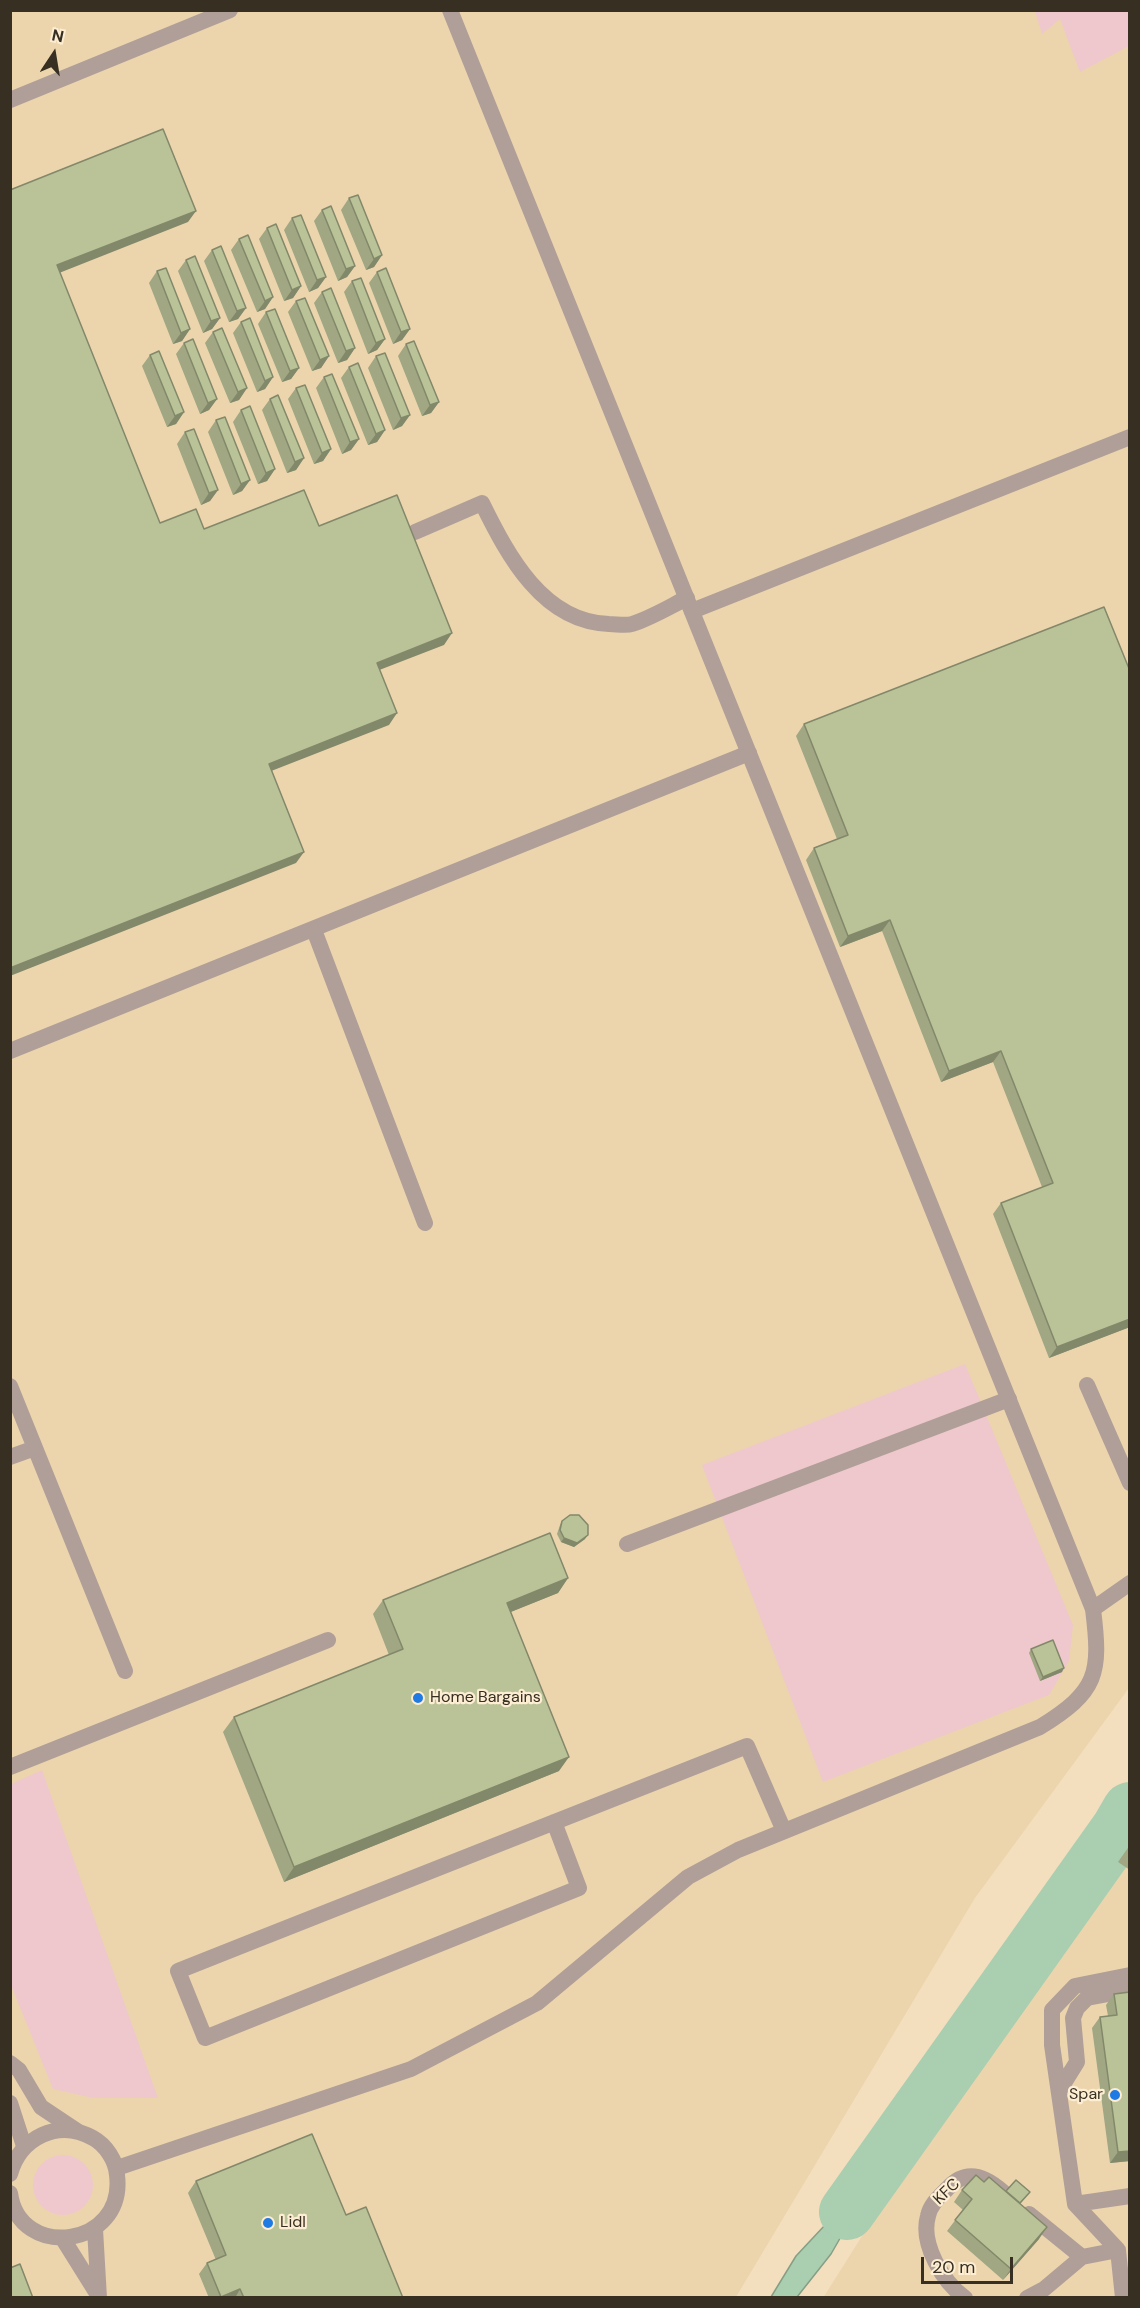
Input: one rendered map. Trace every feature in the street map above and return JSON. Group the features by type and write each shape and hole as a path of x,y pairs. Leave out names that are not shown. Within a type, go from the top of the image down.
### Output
{"street":[{"path":"10,100 230,10"},
{"path":"117,2168 411,2069 537,2003 688,1877 738,1850 1040,1727 1072,1707 1093,1677 1097,1648 1093,1609 450,10"},
{"path":"415,532 482,503 501,543 542,597 560,610 596,624 631,625 1130,437"},
{"path":"10,1051 749,753"},
{"path":"314,930 425,1223"},
{"path":"1087,1385 1130,1483"},
{"path":"10,1386 124,1671"},
{"path":"627,1544 1009,1399"},
{"path":"10,1457 35,1448"},
{"path":"1093,1609 1130,1582"},
{"path":"10,1767 328,1640"},
{"path":"554,1822 579,1888 205,2038 178,1971 554,1822 747,1746 784,1831"},
{"path":"1123,2298 1118,2250 1075,2204 1052,2045 1052,2010 1074,1986 1130,1974"},
{"path":"1059,2091 1077,2062 1072,2018 1077,2008 1087,1998 1130,1990"},
{"path":"10,2063 19,2070 41,2107 76,2131 94,2138 108,2151 117,2168 119,2185 116,2202 108,2217 96,2229 80,2236 63,2238 46,2235 30,2227 18,2214 10,2193"},
{"path":"10,2103 24,2146"},
{"path":"12,2168 24,2146 40,2135 58,2129 76,2131"},
{"name":"KFC","path":"965,2298 950,2285 930,2247 927,2224 930,2209 958,2178 971,2176 992,2182 1082,2257"},
{"path":"1075,2204 1130,2196"},
{"path":"10,2227 30,2227"},
{"path":"96,2229 99,2297"},
{"path":"63,2238 99,2297"},
{"path":"1027,2298 1044,2289 1082,2257 1118,2250"}],"shaded area":[{"path":"11,11 1129,11 1129,1688 975,1898 736,2297 11,2298"},
{"path":"1035,11 1129,11 1129,46 1080,72 1060,19 1042,34"},
{"path":"965,1364 1073,1625 1069,1661 1049,1695 823,1782 702,1465"},
{"path":"42,1770 158,2098 93,2098 53,2089 11,1985 11,1784"},
{"path":"1129,1818 1129,2297 823,2298 969,2066"},
{"path":"63,2155 84,2164 93,2185 84,2206 63,2215 42,2206 33,2185 42,2164"},
{"path":"840,2209 854,2214 831,2254 797,2297 771,2297 796,2256"}],"building":[{"path":"163,129 196,211 57,265 160,523 196,509 204,529 304,490 319,526 397,495 452,633 377,663 397,713 269,764 304,852 10,968 10,190"},
{"path":"358,195 382,255 374,259 349,198"},
{"path":"331,206 355,266 346,269 322,210"},
{"path":"301,215 326,277 317,280 292,218"},
{"path":"276,224 301,286 292,290 267,228"},
{"path":"248,235 273,297 265,301 239,239"},
{"path":"221,246 246,308 237,311 212,250"},
{"path":"195,256 220,318 211,321 186,260"},
{"path":"166,268 190,329 181,333 157,271"},
{"path":"386,268 410,329 401,332 377,272"},
{"path":"361,278 385,339 376,343 352,281"},
{"path":"331,288 355,348 346,351 322,292"},
{"path":"305,298 329,356 320,360 296,301"},
{"path":"275,309 299,368 290,371 266,312"},
{"path":"250,318 273,377 265,381 241,322"},
{"path":"222,328 247,388 238,392 213,332"},
{"path":"193,339 217,399 208,403 184,343"},
{"path":"414,341 439,402 430,405 406,344"},
{"path":"159,351 184,412 175,416 150,355"},
{"path":"385,353 410,415 401,418 376,356"},
{"path":"358,363 385,430 376,434 349,367"},
{"path":"332,374 359,439 350,442 324,377"},
{"path":"305,385 331,449 322,453 296,388"},
{"path":"278,395 304,458 295,462 270,399"},
{"path":"250,406 275,469 266,473 241,410"},
{"path":"225,417 250,480 241,484 216,420"},
{"path":"194,429 218,490 209,493 185,432"},
{"path":"1104,607 1130,671 1130,1319 1057,1347 1001,1203 1053,1183 1001,1051 949,1071 890,920 848,936 814,848 848,835 804,724"},
{"path":"570,1515 579,1515 588,1525 588,1535 577,1543 564,1538 560,1530 562,1521"},
{"name":"Home Bargains","path":"550,1533 568,1578 507,1603 569,1757 294,1867 234,1717 403,1649 383,1600"},
{"path":"1053,1640 1064,1668 1043,1677 1031,1649"},
{"name":"Spar","path":"1130,1992 1130,2151 1118,2152 1100,2017 1117,2015 1114,1994"},
{"name":"Lidl","path":"312,2134 346,2215 366,2207 403,2298 244,2298 240,2289 221,2297 207,2263 226,2255 196,2181"},
{"path":"976,2175 984,2182 989,2177 1047,2227 1011,2269 955,2220 972,2199 962,2190"},
{"path":"1016,2180 1030,2192 1020,2203 1006,2191"},
{"path":"20,2264 33,2298 10,2298 10,2268"}],"waterway":[{"path":"847,2212 1119,1829 1130,1810"}],"place":[{"name":"Home Bargains","path":"418,1698"},
{"name":"Spar","path":"1115,2095"},
{"name":"Lidl","path":"268,2223"}]}
